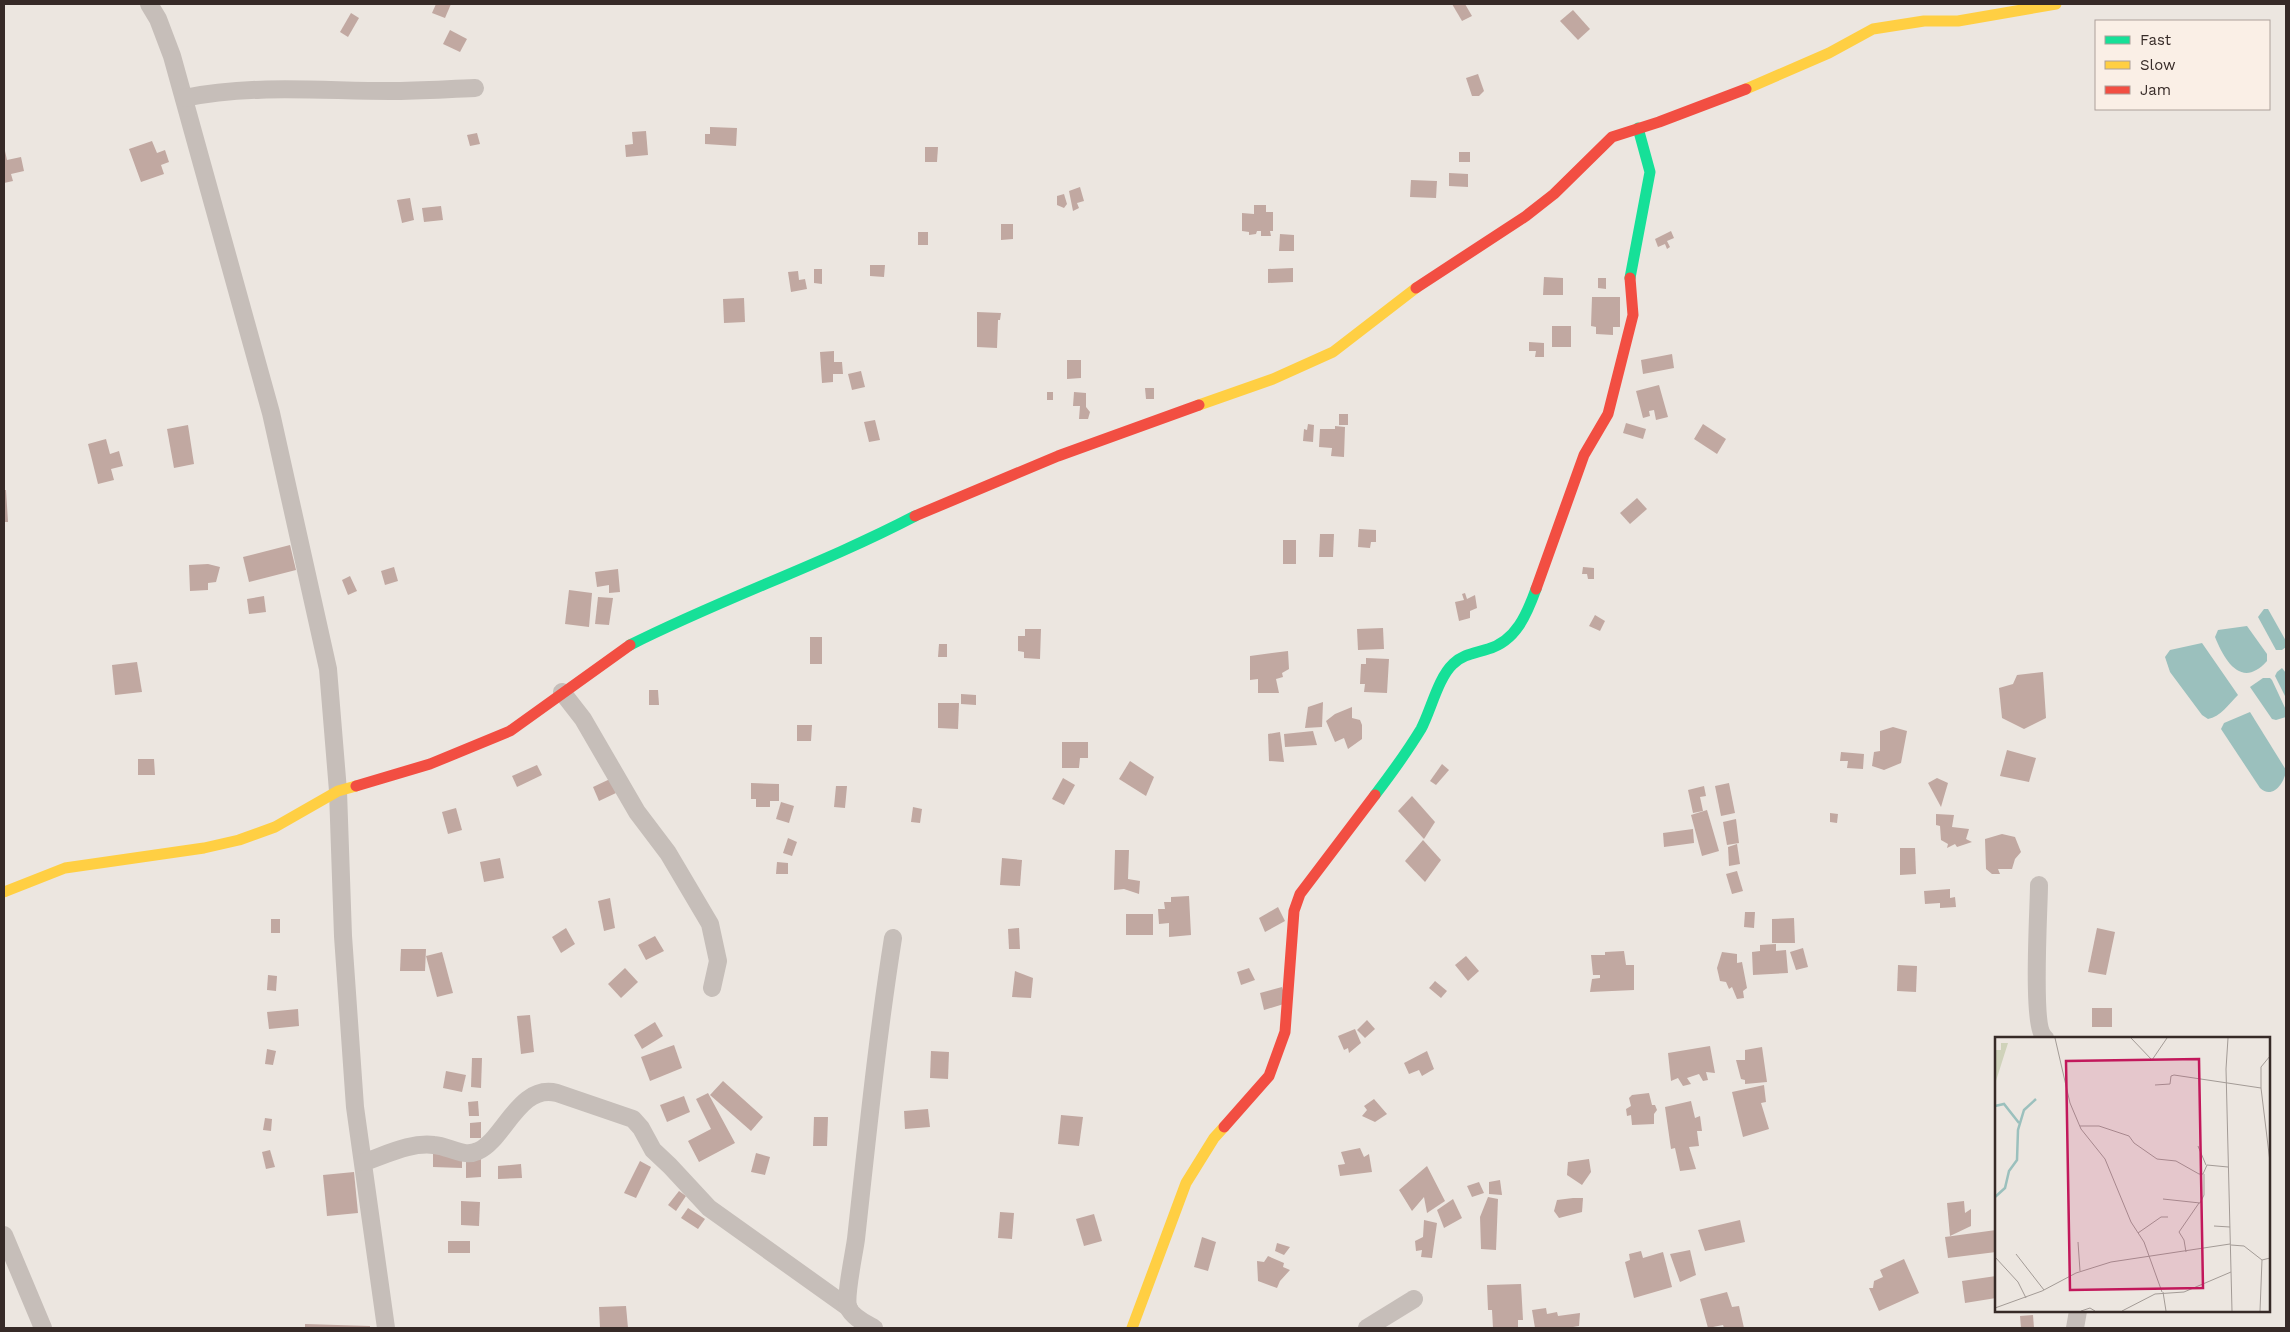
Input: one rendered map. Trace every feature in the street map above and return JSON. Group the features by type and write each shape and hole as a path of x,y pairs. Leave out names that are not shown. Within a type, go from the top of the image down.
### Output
{"street":[{"path":"149,4 158,19 172,56 279,448 328,670 338,791 343,936 355,1107 386,1328"},
{"path":"4,892 29,884 52,871 65,868 204,848 239,840 274,827 338,791 430,764 510,730 624,648 674,622 871,539 918,515 1058,456 1273,379 1333,352 1407,294 1482,246 1554,194 1612,136 1755,86 1829,53 1874,29 1924,21 1958,21 2056,4"},
{"path":"184,98 216,91 265,88 390,91 475,88"},
{"path":"1132,1328 1137,1310 1186,1183 1214,1138 1269,1076 1285,1032 1294,911 1300,894 1398,765 1421,728 1448,669 1454,661 1472,652 1504,643 1516,632 1528,610 1584,455 1608,414 1633,316 1630,272 1650,172 1638,128"},
{"path":"562,692 583,719 637,812 668,853 710,924 718,962 712,988"},
{"path":"2039,885 2037,1008 2039,1030 2044,1037"},
{"path":"848,1308 848,1294 854,1258 877,1042 893,938"},
{"path":"364,1162 418,1145 434,1145 458,1152 479,1151 504,1126 517,1107 544,1092 557,1093 633,1119 641,1128 653,1150 709,1208 848,1308 854,1316 874,1328"},
{"path":"4,1235 43,1328"},
{"path":"1366,1328 1414,1299"},
{"path":"2075,1328 2078,1312"}],"water":[{"path":"2264,609 2268,609 2286,641 2286,647 2282,650 2276,650 2258,617"},
{"path":"2247,626 2267,654 2267,661 2250,673 2235,669 2229,663 2215,637 2218,630"},
{"path":"2202,643 2238,695 2220,713 2208,719 2202,715 2170,672 2165,657 2170,650"},
{"path":"2282,668 2286,673 2286,698 2275,676"},
{"path":"2263,678 2270,678 2272,680 2286,710 2286,717 2276,720 2272,719 2250,687"},
{"path":"2250,712 2286,770 2280,785 2273,791 2269,792 2260,788 2221,729 2224,723"}],"building":[{"path":"436,4 451,4 445,18 432,13"},
{"path":"1452,4 1465,4 1472,16 1462,21"},
{"path":"1573,10 1590,29 1578,40 1560,21"},
{"path":"351,13 359,18 348,37 340,32"},
{"path":"450,30 467,39 460,52 443,44"},
{"path":"1478,74 1484,91 1479,96 1472,96 1466,78"},
{"path":"710,127 737,128 736,146 705,144 705,134 710,134"},
{"path":"646,131 648,155 626,157 625,145 633,144 632,132"},
{"path":"477,133 480,144 470,146 467,135"},
{"path":"152,141 157,153 165,150 169,162 161,165 164,174 141,182 129,149"},
{"path":"925,147 938,147 937,162 925,162"},
{"path":"4,151 7,160 21,157 24,171 11,174 13,181 4,183"},
{"path":"1459,152 1470,152 1470,162 1459,162"},
{"path":"1449,173 1468,174 1468,187 1449,186"},
{"path":"1411,180 1437,181 1436,198 1410,197"},
{"path":"1080,187 1084,201 1077,203 1079,208 1073,211 1069,191"},
{"path":"1064,194 1067,204 1064,208 1057,205 1057,196"},
{"path":"410,198 414,220 402,223 397,200"},
{"path":"1254,205 1266,205 1266,212 1273,212 1273,231 1270,231 1271,236 1261,236 1261,231 1249,235 1249,232 1242,231 1242,213 1254,214"},
{"path":"441,206 443,220 424,222 422,208"},
{"path":"1001,224 1013,224 1013,239 1001,240"},
{"path":"1671,231 1674,238 1667,241 1670,247 1667,249 1665,244 1658,247 1655,239"},
{"path":"918,232 928,232 928,245 918,245"},
{"path":"1280,234 1294,235 1294,251 1279,251"},
{"path":"870,265 885,265 884,277 870,276"},
{"path":"1293,268 1293,282 1268,283 1268,269"},
{"path":"814,269 822,269 822,284 814,283"},
{"path":"798,271 799,280 805,279 807,289 791,292 788,272"},
{"path":"1544,277 1563,278 1563,295 1543,295"},
{"path":"1598,278 1606,278 1606,289 1598,288"},
{"path":"1592,297 1620,297 1620,327 1613,327 1613,335 1596,334 1596,327 1591,326"},
{"path":"744,298 745,322 724,323 723,299"},
{"path":"977,312 1001,313 1000,320 998,320 997,348 977,347"},
{"path":"1552,326 1571,326 1571,347 1552,347"},
{"path":"1529,342 1544,343 1544,357 1535,357 1536,351 1529,351"},
{"path":"834,351 834,362 842,362 843,374 833,374 833,382 822,383 820,352"},
{"path":"1672,354 1674,368 1643,374 1641,360"},
{"path":"1067,360 1081,360 1081,378 1067,379"},
{"path":"861,371 865,387 852,390 848,374"},
{"path":"1659,385 1668,417 1656,420 1654,410 1649,411 1650,416 1643,418 1636,391"},
{"path":"1145,388 1154,388 1154,399 1146,399"},
{"path":"1047,392 1053,392 1053,400 1047,400"},
{"path":"1074,392 1086,393 1086,407 1090,412 1088,419 1079,419 1080,406 1073,406"},
{"path":"1339,414 1348,414 1348,425 1339,425"},
{"path":"875,420 880,440 869,442 864,422"},
{"path":"1626,423 1646,429 1643,439 1623,433"},
{"path":"1308,424 1314,425 1313,442 1303,441 1304,429 1307,430"},
{"path":"1703,424 1726,439 1717,454 1694,439"},
{"path":"188,425 194,464 174,468 167,429"},
{"path":"1335,426 1345,427 1344,457 1331,456 1332,448 1319,447 1320,429 1335,429"},
{"path":"106,439 110,454 119,451 123,466 111,469 114,480 98,484 88,444"},
{"path":"4,490 6,490 8,522 4,522"},
{"path":"1637,498 1647,509 1630,524 1620,513"},
{"path":"1359,529 1376,530 1376,542 1371,542 1370,548 1358,547"},
{"path":"1320,534 1334,534 1333,557 1319,557"},
{"path":"1283,540 1296,540 1296,564 1283,564"},
{"path":"290,545 296,570 249,582 243,557"},
{"path":"208,564 220,567 216,582 208,583 208,590 190,591 189,565"},
{"path":"394,567 398,581 385,585 381,571"},
{"path":"1583,567 1594,568 1594,579 1588,579 1587,574 1582,574"},
{"path":"618,569 620,592 609,593 609,585 597,587 595,572"},
{"path":"350,576 357,591 348,595 342,580"},
{"path":"569,590 592,593 589,627 565,624"},
{"path":"1465,593 1467,599 1475,595 1477,608 1470,611 1470,618 1459,621 1455,602 1464,600 1462,594"},
{"path":"264,596 266,612 249,614 247,599"},
{"path":"598,597 613,598 609,625 595,624"},
{"path":"1595,615 1605,621 1600,631 1589,626"},
{"path":"1383,628 1384,649 1358,650 1357,629"},
{"path":"1025,629 1041,629 1040,659 1024,658 1024,652 1018,651 1018,636 1025,636"},
{"path":"810,637 822,637 822,664 810,664"},
{"path":"939,644 947,644 947,657 938,657"},
{"path":"1288,651 1289,669 1282,673 1283,677 1276,679 1279,693 1258,693 1258,679 1250,680 1250,656"},
{"path":"1366,658 1389,659 1387,693 1364,692 1365,684 1360,684 1361,664 1366,664"},
{"path":"137,662 142,692 115,695 112,665"},
{"path":"2043,672 2046,718 2024,729 2002,718 1999,688 2013,684 2017,675"},
{"path":"649,690 658,690 659,705 649,705"},
{"path":"961,694 976,695 976,705 961,704"},
{"path":"1323,702 1322,727 1305,728 1308,707"},
{"path":"938,703 959,703 958,729 938,728"},
{"path":"1352,707 1352,718 1360,720 1362,725 1362,739 1348,749 1344,738 1335,742 1326,721 1335,714"},
{"path":"797,725 812,725 811,741 797,741"},
{"path":"1893,727 1907,731 1901,763 1884,770 1872,766 1874,752 1880,751 1880,731"},
{"path":"1313,731 1317,745 1285,747 1284,734"},
{"path":"1280,732 1284,762 1269,761 1268,734"},
{"path":"1062,742 1088,742 1088,758 1080,758 1079,768 1062,768"},
{"path":"2007,750 2036,758 2029,782 2000,776"},
{"path":"1841,752 1864,754 1863,769 1847,768 1848,761 1840,761"},
{"path":"138,759 154,759 155,775 138,775"},
{"path":"1130,761 1154,777 1146,796 1119,779"},
{"path":"1442,764 1449,770 1436,785 1430,781"},
{"path":"537,765 542,775 517,787 512,776"},
{"path":"1063,778 1075,785 1064,805 1052,799"},
{"path":"1937,778 1948,783 1941,807 1928,783"},
{"path":"610,779 616,793 599,801 593,787"},
{"path":"751,783 779,784 779,801 770,801 770,807 756,807 756,799 751,799"},
{"path":"1729,783 1735,813 1721,816 1715,786"},
{"path":"836,786 847,786 845,808 834,807"},
{"path":"1704,786 1706,796 1700,797 1703,811 1693,813 1688,790"},
{"path":"1412,796 1435,822 1424,839 1398,811"},
{"path":"781,802 794,806 789,823 776,819"},
{"path":"913,807 922,809 920,823 911,822"},
{"path":"456,808 462,830 448,834 442,812"},
{"path":"1707,810 1719,851 1702,856 1691,815"},
{"path":"1830,813 1838,814 1837,823 1830,822"},
{"path":"1936,814 1954,815 1952,827 1969,829 1966,839 1972,842 1957,847 1955,844 1947,848 1948,844 1941,840 1940,826 1936,825"},
{"path":"1736,819 1739,843 1727,845 1723,822"},
{"path":"1693,829 1694,843 1664,847 1663,833"},
{"path":"2002,834 2015,837 2021,852 2015,859 2012,869 1998,869 2000,874 1992,874 1986,869 1985,839"},
{"path":"788,838 797,842 792,856 783,853"},
{"path":"1423,840 1441,860 1425,882 1405,861"},
{"path":"1737,844 1740,864 1729,866 1728,847"},
{"path":"1900,848 1915,848 1916,874 1900,875"},
{"path":"1115,850 1129,850 1128,879 1140,881 1139,894 1124,889 1114,890"},
{"path":"500,858 504,878 484,882 480,862"},
{"path":"1002,858 1022,860 1020,886 1000,885"},
{"path":"777,862 788,863 788,874 776,874"},
{"path":"1737,871 1743,891 1732,894 1726,874"},
{"path":"1950,889 1950,898 1955,897 1956,907 1940,908 1940,903 1925,904 1924,891"},
{"path":"1189,896 1191,935 1169,937 1169,923 1159,924 1158,909 1165,909 1164,902 1171,902 1171,897"},
{"path":"610,898 615,928 604,931 598,901"},
{"path":"1278,907 1285,921 1265,932 1259,918"},
{"path":"1745,912 1755,912 1754,928 1744,927"},
{"path":"1126,914 1153,914 1153,935 1126,935"},
{"path":"1794,918 1795,943 1772,943 1772,919"},
{"path":"271,919 280,919 280,933 271,933"},
{"path":"566,928 575,944 561,953 552,937"},
{"path":"1019,928 1020,949 1009,949 1008,929"},
{"path":"2097,928 2115,932 2106,975 2088,972"},
{"path":"655,936 664,951 646,960 638,945"},
{"path":"1776,944 1776,951 1786,950 1788,973 1753,975 1752,952 1760,951 1760,945"},
{"path":"1803,948 1808,967 1796,970 1790,952"},
{"path":"401,949 426,949 425,971 400,971"},
{"path":"1624,951 1626,965 1634,965 1634,990 1590,992 1592,979 1600,978 1600,975 1593,975 1591,955 1605,955 1605,952"},
{"path":"442,952 453,993 437,997 426,956"},
{"path":"1722,952 1737,954 1737,963 1742,962 1747,988 1743,991 1744,998 1737,999 1732,987 1729,989 1726,982 1720,981 1717,968"},
{"path":"1466,956 1479,971 1468,981 1455,965"},
{"path":"1898,965 1917,966 1916,992 1897,991"},
{"path":"625,968 638,982 621,998 608,984"},
{"path":"1249,968 1255,980 1241,985 1237,972"},
{"path":"1015,971 1033,978 1031,998 1012,997"},
{"path":"268,975 277,976 276,991 267,990"},
{"path":"1435,981 1447,991 1441,998 1429,988"},
{"path":"1282,987 1287,1003 1264,1010 1260,993"},
{"path":"2092,1008 2112,1008 2112,1027 2092,1027"},
{"path":"298,1009 299,1026 269,1029 267,1012"},
{"path":"530,1015 534,1052 521,1054 517,1016"},
{"path":"1367,1020 1375,1029 1365,1038 1357,1030"},
{"path":"655,1022 663,1036 642,1049 634,1035"},
{"path":"1355,1029 1361,1043 1349,1053 1348,1048 1344,1050 1338,1036"},
{"path":"674,1045 682,1068 650,1081 641,1057"},
{"path":"1710,1046 1715,1073 1706,1072 1708,1080 1703,1081 1699,1074 1687,1078 1691,1084 1683,1086 1678,1078 1671,1081 1668,1053"},
{"path":"1762,1047 1767,1082 1745,1084 1745,1080 1741,1079 1736,1060 1745,1060 1745,1050"},
{"path":"267,1049 276,1051 273,1065 265,1064"},
{"path":"931,1051 949,1052 948,1079 930,1078"},
{"path":"1427,1051 1434,1069 1422,1076 1419,1070 1409,1074 1404,1063"},
{"path":"472,1058 482,1058 481,1088 471,1087"},
{"path":"446,1071 466,1075 462,1092 443,1088"},
{"path":"723,1081 763,1117 751,1131 710,1095"},
{"path":"1764,1085 1766,1102 1761,1103 1769,1129 1743,1137 1732,1092"},
{"path":"708,1093 735,1143 699,1162 688,1141 711,1129 696,1099"},
{"path":"1649,1093 1652,1105 1655,1105 1657,1110 1654,1114 1654,1124 1632,1125 1631,1115 1627,1116 1626,1109 1631,1106 1629,1098 1632,1095"},
{"path":"684,1096 690,1112 667,1122 660,1105"},
{"path":"1374,1099 1387,1114 1375,1122 1362,1116 1367,1110 1364,1106"},
{"path":"478,1101 479,1116 469,1116 468,1102"},
{"path":"1691,1101 1695,1118 1700,1116 1702,1131 1697,1131 1699,1146 1689,1147 1696,1169 1680,1171 1675,1148 1671,1149 1665,1107"},
{"path":"928,1109 930,1127 905,1129 904,1111"},
{"path":"1061,1115 1083,1117 1079,1146 1058,1144"},
{"path":"814,1117 828,1117 827,1146 813,1146"},
{"path":"265,1118 272,1119 271,1131 263,1130"},
{"path":"481,1122 481,1138 470,1138 470,1123"},
{"path":"1360,1148 1364,1157 1369,1154 1372,1172 1340,1176 1338,1165 1345,1164 1341,1152"},
{"path":"270,1150 275,1167 266,1169 262,1152"},
{"path":"756,1153 770,1157 765,1175 751,1172"},
{"path":"433,1154 462,1155 462,1168 433,1167"},
{"path":"481,1159 481,1177 466,1178 466,1160"},
{"path":"1589,1159 1591,1172 1582,1185 1567,1175 1568,1162"},
{"path":"640,1161 651,1167 636,1198 624,1193"},
{"path":"521,1164 522,1178 498,1179 498,1166"},
{"path":"1427,1166 1445,1201 1427,1213 1424,1197 1412,1211 1399,1190"},
{"path":"354,1172 358,1213 327,1216 323,1175"},
{"path":"1500,1180 1502,1195 1489,1194 1489,1182"},
{"path":"1479,1182 1484,1193 1472,1197 1467,1186"},
{"path":"679,1191 686,1196 676,1211 668,1205"},
{"path":"1488,1197 1498,1199 1496,1250 1481,1249 1480,1217"},
{"path":"1583,1198 1582,1212 1559,1218 1554,1211 1557,1200"},
{"path":"1453,1199 1462,1218 1444,1228 1437,1210"},
{"path":"461,1201 480,1202 479,1226 461,1225"},
{"path":"1964,1201 1965,1213 1971,1209 1971,1226 1950,1236 1947,1203"},
{"path":"688,1208 705,1219 698,1229 681,1218"},
{"path":"1000,1212 1014,1213 1012,1239 998,1238"},
{"path":"1094,1214 1102,1241 1084,1246 1076,1219"},
{"path":"1424,1220 1437,1223 1432,1258 1421,1257 1422,1250 1416,1251 1415,1241 1423,1237"},
{"path":"1740,1220 1745,1242 1705,1251 1698,1230"},
{"path":"1995,1230 1995,1252 1948,1258 1945,1237"},
{"path":"1202,1237 1216,1242 1208,1271 1194,1267"},
{"path":"448,1241 470,1241 470,1253 448,1253"},
{"path":"1277,1243 1290,1247 1284,1255 1275,1251"},
{"path":"1690,1250 1696,1275 1680,1282 1670,1254"},
{"path":"1641,1251 1643,1258 1663,1252 1672,1287 1634,1298 1625,1262 1630,1260 1629,1254"},
{"path":"1268,1256 1284,1263 1283,1267 1290,1270 1280,1281 1277,1288 1258,1281 1257,1261 1264,1262"},
{"path":"1904,1259 1919,1293 1879,1311 1869,1288 1873,1288 1874,1281 1883,1277 1880,1270"},
{"path":"1995,1276 1995,1298 1965,1303 1962,1281"},
{"path":"1521,1284 1523,1320 1518,1320 1518,1328 1493,1328 1492,1310 1488,1310 1487,1285"},
{"path":"1727,1292 1732,1307 1739,1306 1744,1328 1724,1328 1723,1325 1708,1328 1700,1299"},
{"path":"626,1306 628,1328 600,1328 599,1307"},
{"path":"1546,1308 1547,1314 1557,1312 1558,1316 1580,1313 1579,1326 1535,1328 1532,1310"},
{"path":"2033,1315 2034,1328 2021,1328 2020,1316"},
{"path":"305,1324 370,1326 370,1328 305,1328"}],"traffic: fast":[{"path":"1630,278 1650,172 1638,128"},
{"path":"630,645 845,550 915,516"},
{"path":"1375,795 1421,729 1443,677 1448,670 1461,658 1488,649 1506,640 1524,617 1536,589"}],"traffic: slow":[{"path":"1746,89 1829,53 1873,29 1924,21 1958,21 2056,4"},
{"path":"1199,405 1273,379 1333,352 1416,288"},
{"path":"4,892 65,868 204,848 239,840 275,827 338,791 356,786"},
{"path":"1132,1328 1186,1183 1214,1138 1224,1127"}],"traffic: jam":[{"path":"1416,288 1526,216 1554,194 1612,137 1659,122 1746,89"},
{"path":"1536,589 1584,455 1608,414 1633,315 1630,278"},
{"path":"915,516 1058,456 1199,405"},
{"path":"356,786 430,764 510,731 630,645"},
{"path":"1224,1127 1269,1076 1285,1032 1294,911 1300,894 1375,795"}]}
